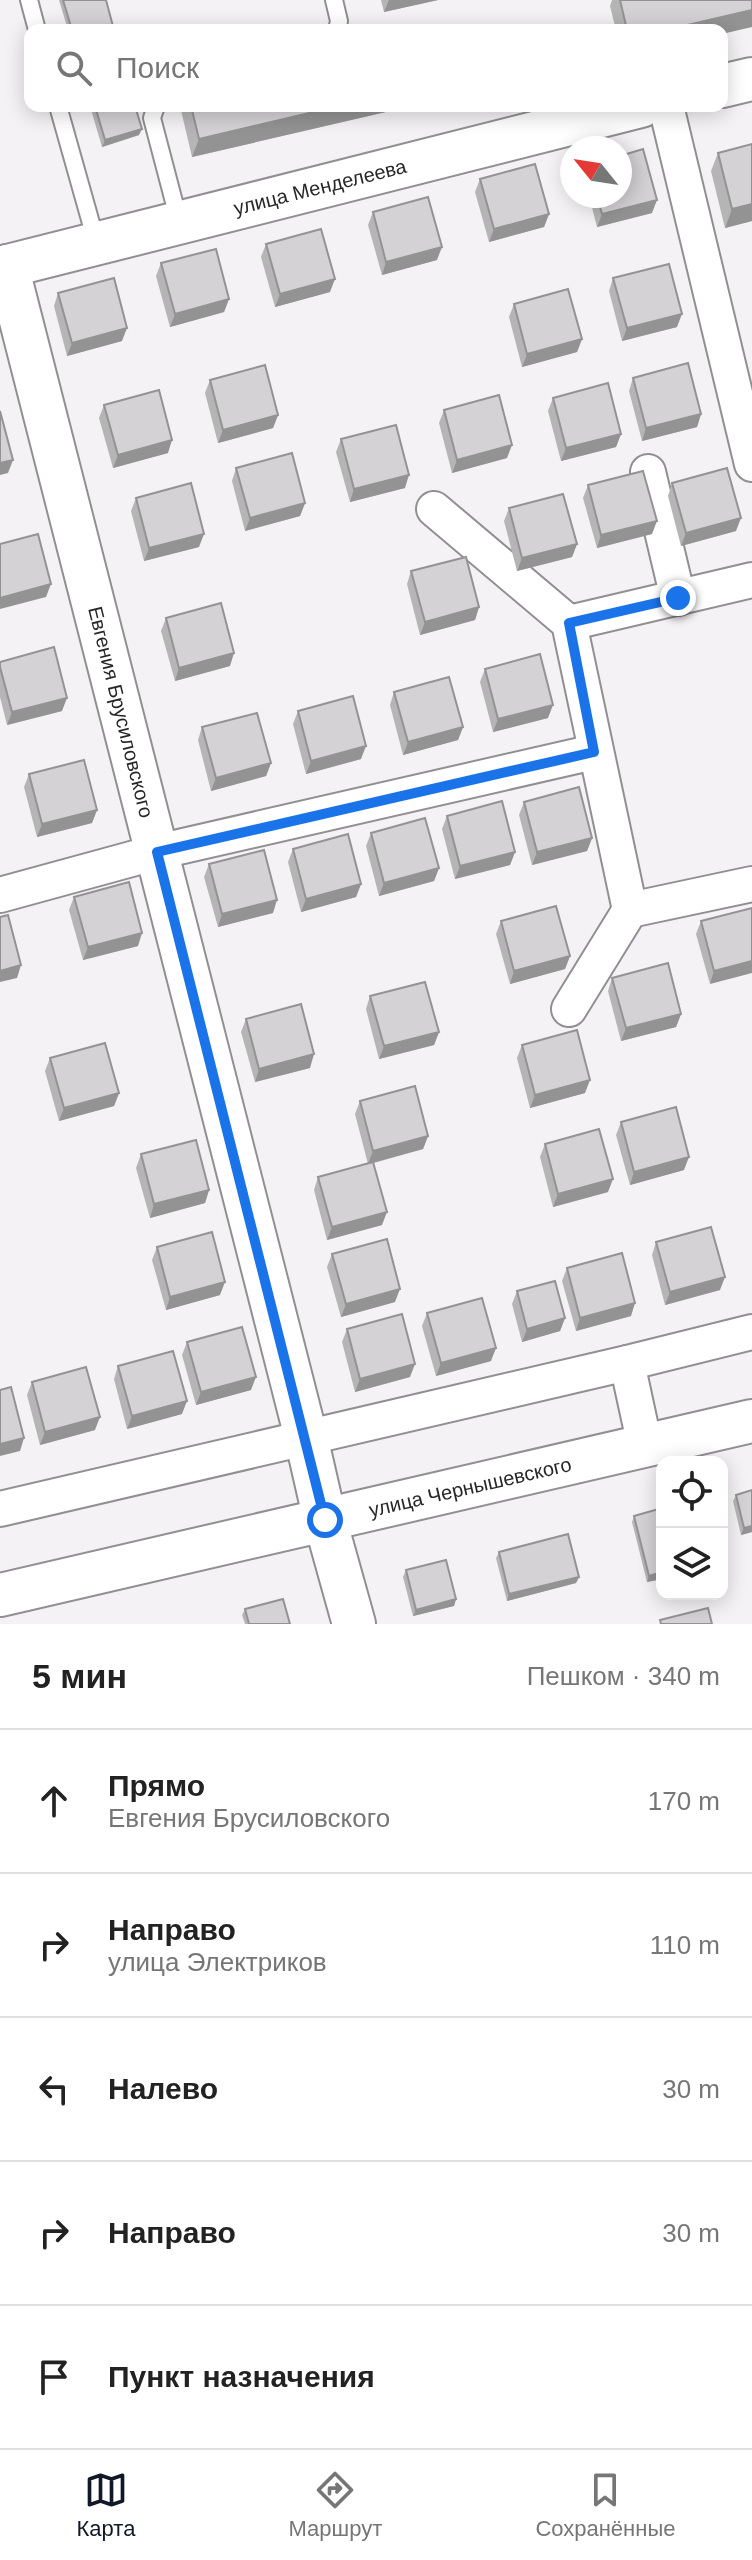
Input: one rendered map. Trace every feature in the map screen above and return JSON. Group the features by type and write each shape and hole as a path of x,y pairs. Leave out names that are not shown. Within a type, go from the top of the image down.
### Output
{"street":[{"path":"728,85 752,79"},
{"name":"улица Менделеева","path":"4,267 617,112"},
{"path":"667,112 752,464"},
{"name":"Евгения Брусиловского","path":"4,267 354,1624"},
{"path":"648,472 678,598"},
{"path":"434,509 569,623 630,910 569,1009"},
{"path":"569,623 752,580"},
{"path":"0,895 157,852 594,752"},
{"path":"630,910 752,884"},
{"path":"0,1509 752,1332"},
{"path":"627,1363 645,1446"},
{"name":"улица Чернышевского","path":"0,1595 752,1421"}],"lane":[{"path":"29,0 35,24"},
{"path":"334,0 338,24"},
{"path":"60,112 96,243"},
{"path":"154,112 152,118 180,222"}],"building":[{"path":"63,0 106,0 112,24 70,24"},
{"path":"620,0 752,0 752,10 692,24 626,24"},
{"path":"97,112 137,112 142,129 105,140"},
{"path":"192,112 314,112 199,139"},
{"path":"752,144 752,204 732,209 718,153"},
{"path":"643,149 657,200 632,206 632,152"},
{"path":"535,164 549,214 494,229 480,179"},
{"path":"428,197 442,247 386,262 373,212"},
{"path":"600,208 626,208 602,214"},
{"path":"321,229 335,279 280,294 266,244"},
{"path":"216,249 229,299 175,314 161,263"},
{"path":"669,264 682,314 627,328 613,278"},
{"path":"114,278 127,328 72,343 58,293"},
{"path":"568,289 582,339 527,354 514,304"},
{"path":"688,363 701,414 646,428 633,378"},
{"path":"265,365 278,415 223,430 210,380"},
{"path":"608,383 621,434 566,448 553,398"},
{"path":"159,390 172,440 118,455 104,405"},
{"path":"499,395 512,445 457,460 444,410"},
{"path":"0,411 13,460 0,463"},
{"path":"396,425 409,475 354,489 341,439"},
{"path":"292,453 305,503 250,518 236,468"},
{"path":"727,468 741,518 686,533 672,483"},
{"path":"643,471 657,521 601,535 588,485"},
{"path":"191,483 204,534 149,548 136,498"},
{"path":"563,494 577,544 522,558 509,508"},
{"path":"38,534 51,584 0,598 0,544"},
{"path":"466,557 479,607 425,622 411,571"},
{"path":"221,603 234,653 179,668 166,618"},
{"path":"54,647 67,698 12,712 0,662"},
{"path":"540,654 553,705 498,719 485,669"},
{"path":"449,677 463,727 408,742 394,692"},
{"path":"353,696 366,746 311,761 298,711"},
{"path":"257,713 271,763 216,778 202,727"},
{"path":"84,760 97,810 42,824 29,774"},
{"path":"579,787 592,838 537,852 524,802"},
{"path":"502,801 515,852 460,866 447,816"},
{"path":"425,818 439,868 384,883 371,833"},
{"path":"348,834 361,884 306,899 293,849"},
{"path":"264,850 277,900 222,914 209,864"},
{"path":"129,882 142,933 88,947 74,897"},
{"path":"556,906 570,956 514,971 501,921"},
{"path":"752,908 752,961 714,971 701,921"},
{"path":"8,915 21,965 0,971 0,917"},
{"path":"668,963 681,1014 626,1028 612,978"},
{"path":"425,982 439,1032 384,1046 370,996"},
{"path":"301,1004 314,1054 259,1069 246,1019"},
{"path":"577,1030 590,1080 535,1095 522,1045"},
{"path":"105,1043 119,1093 64,1108 50,1058"},
{"path":"415,1086 428,1136 373,1151 360,1101"},
{"path":"676,1107 689,1157 634,1172 621,1122"},
{"path":"599,1129 613,1179 558,1194 545,1144"},
{"path":"196,1140 209,1190 154,1204 141,1154"},
{"path":"373,1162 387,1212 332,1227 318,1177"},
{"path":"711,1227 725,1277 670,1292 656,1242"},
{"path":"212,1232 225,1282 170,1297 157,1247"},
{"path":"387,1239 400,1289 346,1304 332,1254"},
{"path":"622,1253 635,1303 580,1318 567,1268"},
{"path":"555,1281 565,1318 527,1329 517,1291"},
{"path":"482,1298 496,1348 441,1363 427,1313"},
{"path":"402,1314 415,1364 360,1379 347,1329"},
{"path":"242,1327 256,1377 201,1392 187,1342"},
{"path":"173,1351 187,1401 132,1416 118,1366"},
{"path":"86,1367 100,1417 45,1432 32,1382"},
{"path":"11,1387 24,1438 0,1444 0,1390"},
{"path":"752,1490 752,1526 744,1528 736,1495"},
{"path":"656,1510 656,1574 649,1576 634,1516"},
{"path":"568,1534 579,1577 509,1594 499,1552"},
{"path":"446,1560 456,1599 416,1610 406,1570"},
{"path":"283,1599 290,1624 249,1624 245,1609"},
{"path":"708,1608 712,1624 661,1624 660,1620"}],"route":[{"path":"325,1520 157,852 594,752 569,623 678,598"}]}
